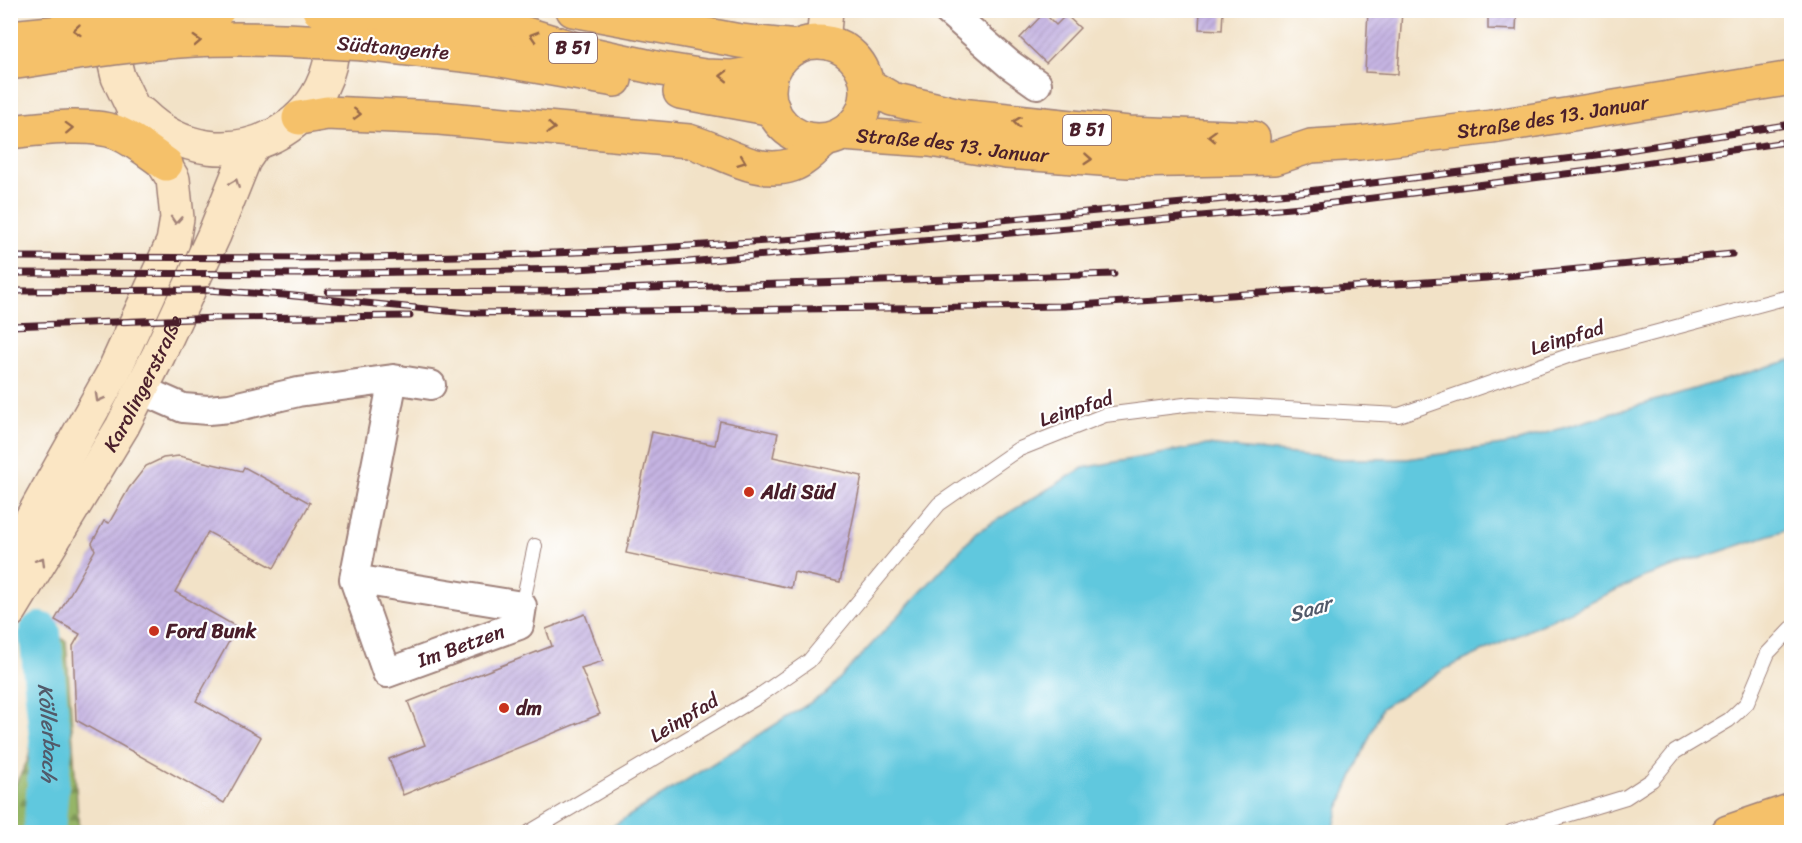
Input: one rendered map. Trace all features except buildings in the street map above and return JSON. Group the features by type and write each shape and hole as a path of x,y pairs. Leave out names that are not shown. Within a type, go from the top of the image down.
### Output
{"main road":[{"path":"10,37 143,24 218,10"},
{"name":"Südtangente","path":"319,10 364,28 490,58 773,109"},
{"name":"Karolingerstraße","path":"125,91 149,121 184,142 222,149 255,144 280,133 299,118 321,89 330,62 333,35 329,10"},
{"path":"299,118 327,113 439,118 689,141 745,163 770,170 794,165 852,127 864,110 868,86 866,77 855,59 837,46 806,40 740,41 573,10"},
{"name":"Karolingerstraße","path":"10,558 113,373 173,242 177,218 173,179 143,129 116,69 112,18"},
{"name":"Südtangente","path":"10,63 139,45 194,40 296,40 364,28 449,21 513,30 592,54 662,69 705,76 732,77 756,73 806,40"},
{"path":"806,40 774,70 769,89 773,109 782,123 795,134 807,139 834,137"},
{"name":"Straße des 13. Januar","path":"868,86 892,99 960,115 1129,133 1274,139 1311,146 1359,143 1492,127 1791,78"},
{"path":"10,132 33,129 98,128 116,132 136,142 166,164"},
{"name":"Straße des 13. Januar","path":"834,137 930,140 1006,152 1128,162 1275,158 1311,146"},
{"name":"Karolingerstraße","path":"10,611 122,427 142,390 214,235 244,160 255,144"},
{"path":"1728,832 1772,821"}],"street":[{"path":"947,10 1009,64 1037,84"},
{"path":"142,390 183,408 208,410 230,408 298,392 393,379 431,385"},
{"path":"354,579 393,379"},
{"name":"Im Betzen","path":"354,579 522,606 519,625 387,674 354,579"}],"lane":[{"name":"Leinpfad","path":"530,832 756,698 809,661 939,504 1017,450 1105,415 1192,404 1399,415 1568,356 1791,296"},
{"path":"522,606 535,546"},
{"path":"1511,832 1626,797 1652,780 1675,752 1729,720 1747,703 1768,653 1791,628"}],"green space":[{"path":"43,628 66,641 79,832 11,832 11,799 14,787 28,760 34,731 27,654"}],"water":[{"name":"Saar","path":"1791,360 1791,528 1644,577 1445,669 1382,708 1338,810 1333,832 603,832 826,693 977,532 1083,468 1207,445 1342,459 1407,459 1509,444"}],"waterway":[{"name":"Köllerbach","path":"40,633 51,747 44,832"}],"railway":[{"path":"10,257 365,258 506,255 798,239 1300,192 1597,155 1792,124"},
{"path":"10,273 300,274 577,269 688,262 1301,207 1597,170 1792,141"},
{"path":"206,290 284,295 467,313 1064,306 1487,278 1732,254"},
{"path":"328,292 551,291 1114,274"},
{"path":"10,291 214,290"},
{"path":"10,326 218,318 410,316"}],"place":[{"name":"Aldi Süd","path":"749,492"},
{"name":"Ford Bunk","path":"154,631"},
{"name":"dm","path":"504,708"}]}
